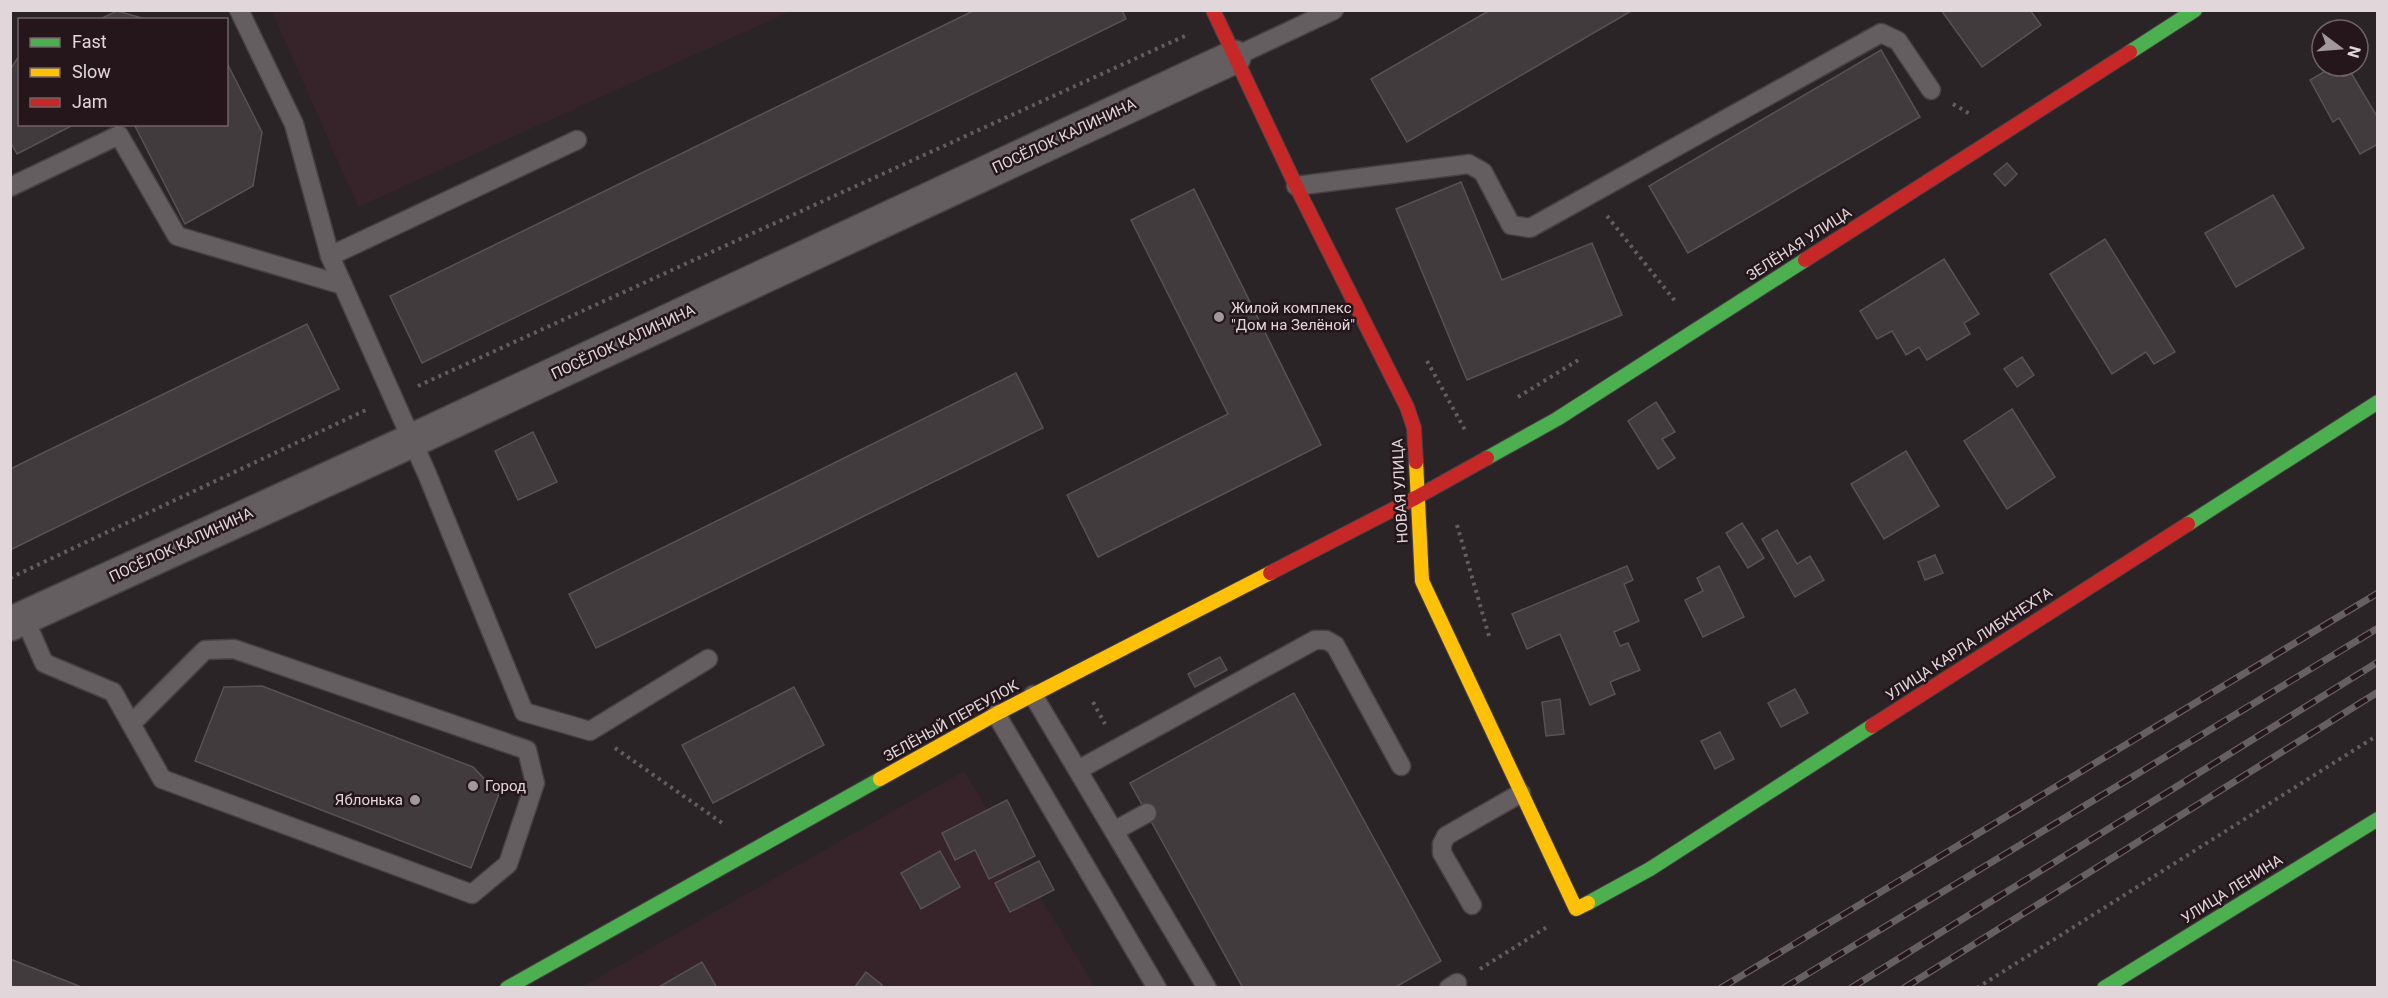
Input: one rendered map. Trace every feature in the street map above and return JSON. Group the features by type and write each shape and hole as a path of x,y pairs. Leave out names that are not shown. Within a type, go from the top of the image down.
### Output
{"street":[{"name":"ЗЕЛЁНАЯ УЛИЦА","path":"1417,497 1557,419 2195,10"},
{"name":"НОВАЯ УЛИЦА","path":"1215,16 1296,186 1407,407 1414,428 1422,581 1576,909"},
{"name":"ПОСЁЛОК КАЛИНИНА","path":"17,620 411,441 1234,57"},
{"name":"УЛИЦА КАРЛА ЛИБКНЕХТА","path":"1576,909 1650,868 2378,402"},
{"name":"ЗЕЛЁНЫЙ ПЕРЕУЛОК","path":"507,987 996,714 1417,497"},
{"name":"УЛИЦА ЛЕНИНА","path":"2104,987 2378,819"}],"lane":[{"path":"239,10 294,123 330,256 427,474 524,712 590,731 708,659"},
{"path":"1234,57 1334,10"},
{"path":"1296,186 1469,164 1483,172 1511,225 1530,228 1881,33 1899,40 1931,90"},
{"path":"10,187 119,135 177,236 343,285"},
{"path":"330,256 577,140"},
{"path":"17,620 44,663 113,692 131,724 162,779 472,894 508,864 535,783 527,750 234,649 205,650 131,724"},
{"path":"1078,770 1315,640 1326,640 1335,645 1401,766"},
{"path":"1033,695 1207,987"},
{"path":"996,714 1156,987"},
{"path":"1472,905 1442,853 1442,844 1446,836 1521,794"},
{"path":"1114,831 1147,813"}],"path":[{"path":"10,578 392,397 1215,16"},
{"path":"1590,194 1697,329"},
{"path":"1665,307 1685,295"},
{"path":"1515,399 1585,356"},
{"path":"1425,358 1465,430 1474,424"},
{"path":"1455,518 1490,640"},
{"path":"1077,672 1119,748"},
{"path":"590,731 757,848"},
{"path":"1977,987 2378,735"},
{"path":"1453,985 1576,909"}],"shaded area":[{"path":"272,11 791,11 358,207"},
{"path":"964,771 1095,987 580,988"}],"building":[{"path":"975,10 1122,10 1126,19 422,363 390,296"},
{"path":"1490,10 1633,10 1407,142 1371,79"},
{"path":"1941,10 2030,10 2041,25 1982,67"},
{"path":"117,11 142,18 102,18"},
{"path":"1881,50 1920,117 1688,253 1649,186"},
{"path":"18,57 18,126 71,126 17,154 10,141 10,70"},
{"path":"228,65 262,132 253,186 185,224 135,126 228,126"},
{"path":"2313,78 2354,78 2378,118 2378,144 2360,154 2339,118 2333,122 2310,80"},
{"path":"2007,163 2017,174 2005,186 1994,174"},
{"path":"1461,182 1502,280 1592,243 1622,315 1467,380 1396,209"},
{"name":"Жилой комплекс \"Дом на Зелёной\"","path":"1194,189 1321,445 1098,557 1067,495 1228,414 1131,220"},
{"path":"2273,195 2304,248 2236,287 2205,233"},
{"path":"2105,239 2175,352 2154,364 2146,352 2112,374 2050,274"},
{"path":"1944,259 1979,314 1964,323 1970,334 1927,360 1919,347 1906,355 1892,331 1877,339 1860,311"},
{"path":"307,324 339,389 10,550 10,469"},
{"path":"2022,357 2034,375 2017,387 2004,369"},
{"path":"1016,373 1043,428 596,648 569,594"},
{"path":"1656,402 1675,432 1662,439 1675,458 1658,469 1628,421"},
{"path":"2012,409 2055,477 2007,509 1964,441"},
{"path":"533,432 557,482 518,500 495,451"},
{"path":"1906,451 1939,506 1884,539 1851,484"},
{"path":"1742,523 1764,558 1748,568 1726,533"},
{"path":"1777,530 1797,564 1810,556 1824,580 1795,597 1762,539"},
{"path":"1935,555 1943,573 1925,580 1918,562"},
{"path":"1627,566 1633,580 1624,584 1639,621 1614,632 1620,646 1628,643 1640,670 1610,682 1615,694 1590,705 1560,634 1527,649 1512,614"},
{"path":"1719,566 1744,617 1703,637 1685,600 1703,591 1697,578"},
{"path":"1220,657 1227,670 1195,687 1188,674"},
{"path":"262,686 473,767 499,794 471,868 195,761 224,687"},
{"path":"794,687 824,745 713,803 682,745"},
{"path":"1795,689 1808,713 1781,727 1768,703"},
{"path":"1294,693 1441,961 1394,988 1243,988 1130,783"},
{"path":"1560,699 1564,734 1546,736 1542,702"},
{"path":"1720,732 1734,759 1715,769 1701,741"},
{"path":"1007,800 1035,856 989,879 975,850 955,860 942,833"},
{"path":"940,851 960,887 921,909 901,873"},
{"path":"1039,861 1054,890 1010,912 995,883"},
{"path":"10,959 84,988 10,988"},
{"path":"702,962 717,988 657,988"},
{"path":"866,972 882,985 880,988 854,988"}],"railway":[{"path":"1721,988 2378,593"},
{"path":"1784,988 2378,628"},
{"path":"1851,988 2378,662"},
{"path":"1904,988 2378,692"}],"traffic: fast":[{"path":"2130,52 2195,10"},
{"path":"1487,458 1557,419 1805,260"},
{"path":"2188,524 2378,402"},
{"path":"1588,903 1650,869 1872,726"},
{"path":"507,988 880,779"},
{"path":"2104,988 2378,819"}],"traffic: slow":[{"path":"1416,462 1422,581 1576,909 1588,903"},
{"path":"880,779 996,714 1270,573"}],"traffic: jam":[{"path":"1213,10 1296,186 1407,407 1414,428 1416,462"},
{"path":"1805,260 2130,52"},
{"path":"1270,573 1487,458"},
{"path":"1872,726 2188,524"}],"place":[{"name":"Жилой комплекс \"Дом на Зелёной\"","path":"1219,317"},
{"name":"Город","path":"473,786"},
{"name":"Яблонька","path":"415,800"}]}
